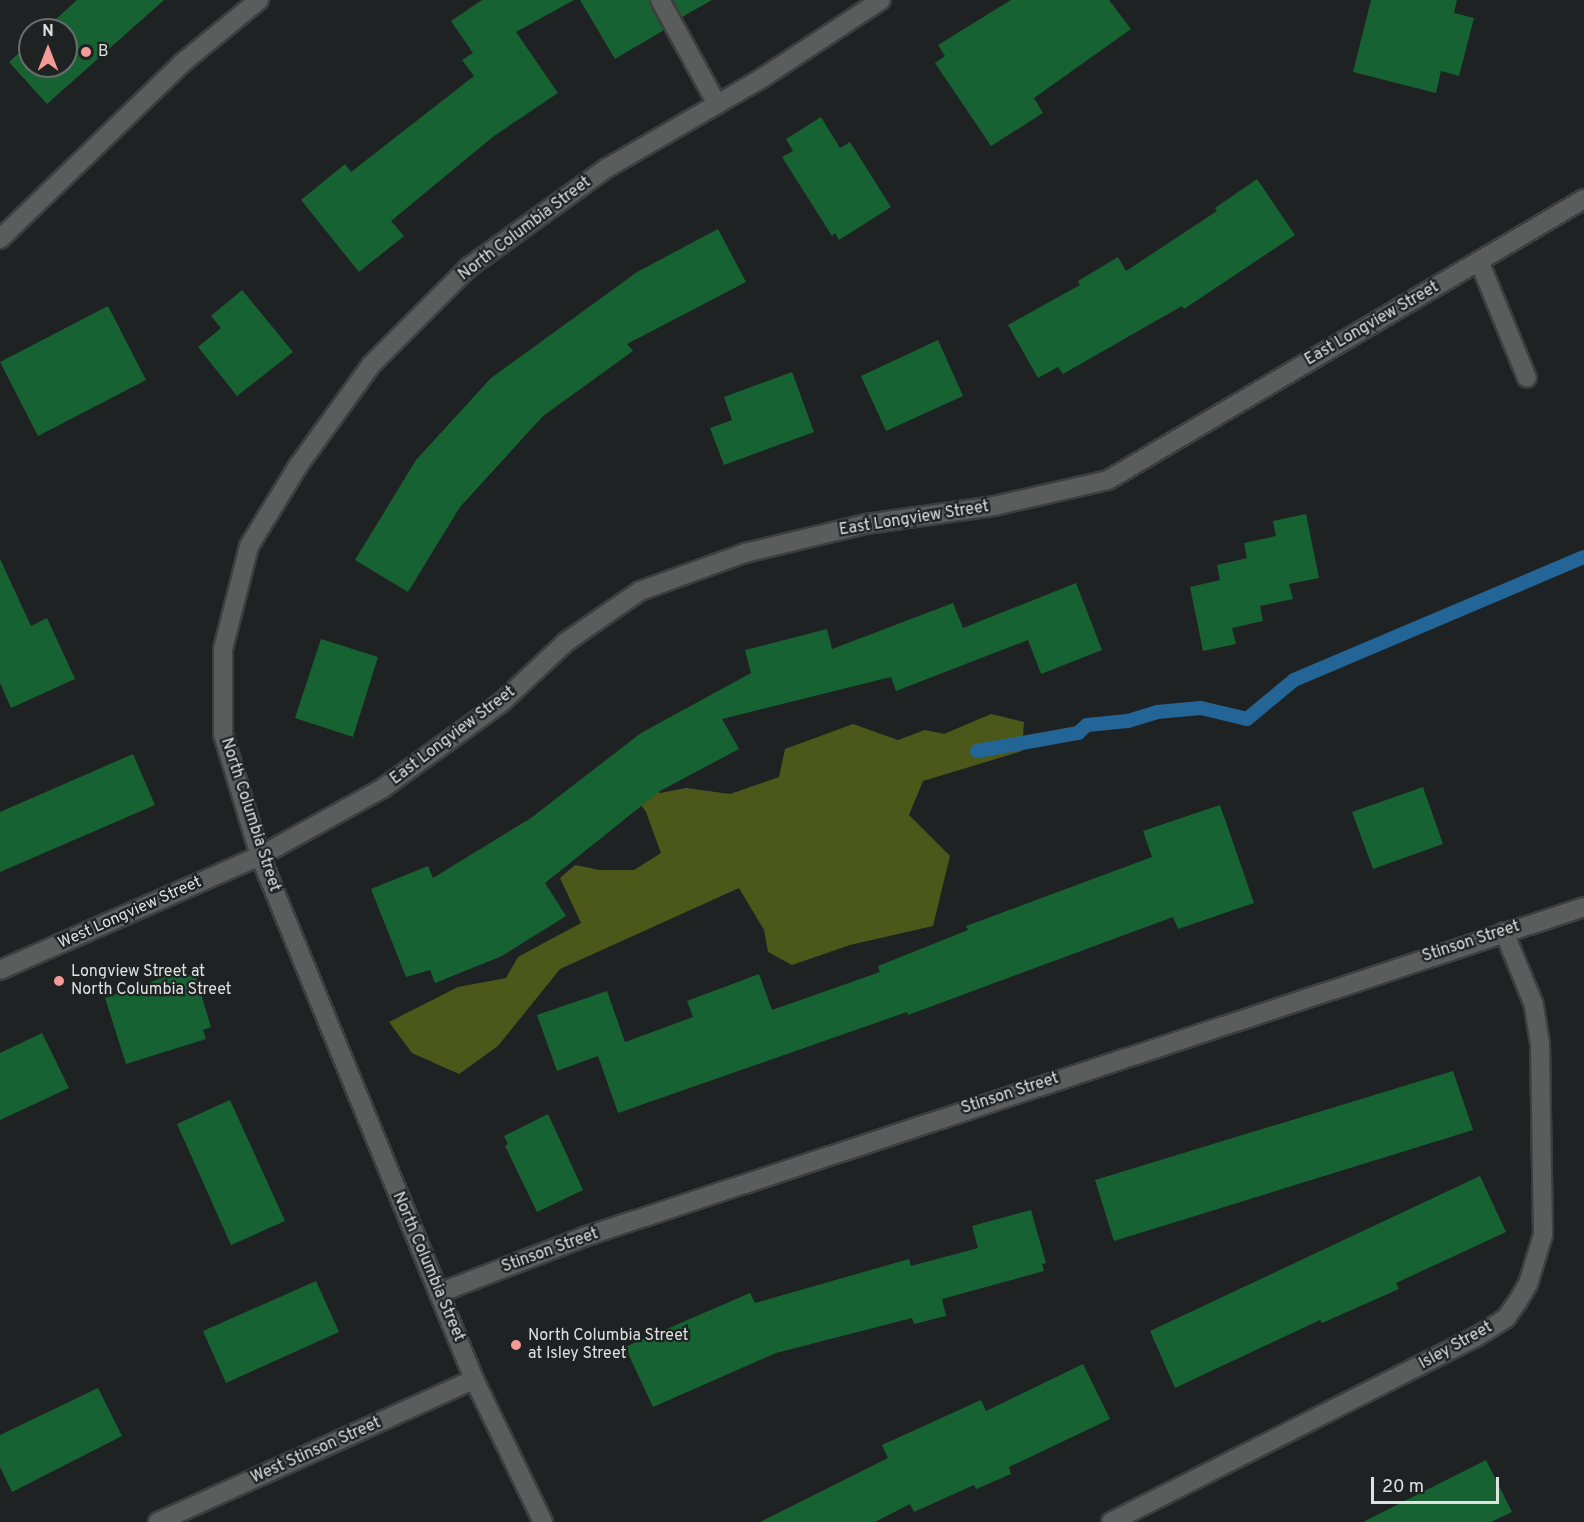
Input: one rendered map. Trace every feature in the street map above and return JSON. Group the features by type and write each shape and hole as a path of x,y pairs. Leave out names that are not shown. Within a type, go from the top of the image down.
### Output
{"street":[{"path":"0,239 181,64 259,0"},
{"path":"660,0 717,104"},
{"name":"North Columbia Street","path":"543,1522 474,1379 260,856 223,734 223,649 249,546 273,506 371,365 469,267 607,168 717,104 881,0"},
{"name":"East Longview Street","path":"260,856 383,788 501,703 567,642 640,591 746,553 866,524 994,506 1107,480 1584,199"},
{"path":"1479,261 1527,378"},
{"name":"West Longview Street","path":"0,970 260,856"},
{"name":"Stinson Street","path":"439,1293 587,1236 1584,906"},
{"name":"Isley Street","path":"1111,1522 1476,1337 1506,1317 1518,1301 1528,1284 1543,1235 1541,1056 1534,1005 1504,932"},
{"name":"West Stinson Street","path":"158,1522 474,1379"}],"green space":[{"path":"991,714 1024,722 1022,751 923,781 909,815 950,856 933,926 850,945 792,965 768,952 764,930 739,888 560,969 498,1046 459,1074 412,1053 389,1022 458,987 506,978 518,957 581,923 560,878 575,865 600,870 634,870 661,853 646,812 629,788 647,778 660,793 686,788 730,794 779,777 785,749 853,724 898,740 925,730 944,734"}],"building":[{"name":"B","path":"77,0 164,0 78,76 78,18 57,18"},
{"path":"482,0 574,0 516,32 558,93 494,136 391,221 404,236 359,272 301,200 345,164 351,172 474,76 462,60 473,53 451,21"},
{"path":"580,0 649,0 664,30 615,59"},
{"path":"673,0 712,0 682,17"},
{"path":"1011,0 1109,0 1131,29 1034,98 1043,113 991,146 935,63 945,56 938,45"},
{"path":"1371,0 1457,0 1454,13 1474,18 1459,76 1441,71 1436,93 1353,72"},
{"name":"B","path":"18,54 18,72 9,62"},
{"name":"B","path":"23,78 76,78 47,104"},
{"path":"821,117 840,148 850,142 891,207 839,240 835,233 832,236 782,157 793,151 786,139"},
{"path":"1257,179 1295,235 1184,309 1182,306 1063,374 1058,367 1038,378 1008,325 1080,285 1078,281 1118,257 1126,271 1217,211 1215,208"},
{"path":"718,229 746,282 627,344 633,351 543,416 460,507 408,592 355,560 416,460 491,378 637,272"},
{"path":"242,290 293,352 237,396 198,347 221,328 211,316"},
{"path":"108,306 146,380 38,436 0,362"},
{"path":"938,340 963,396 886,431 861,376"},
{"path":"792,372 814,432 724,465 710,428 732,420 724,397"},
{"path":"1306,514 1319,578 1289,584 1293,599 1260,606 1263,621 1232,628 1236,644 1203,651 1190,587 1220,580 1217,565 1247,558 1244,543 1276,536 1273,521"},
{"path":"0,559 31,626 47,618 75,679 11,708 0,683"},
{"path":"1076,583 1102,650 1041,674 1028,640 896,691 891,677 722,719 739,749 660,791 545,883 566,916 502,956 435,983 430,970 406,977 371,889 428,866 433,878 531,818 641,733 751,673 745,650 827,629 832,649 953,603 963,628"},
{"path":"321,639 378,657 353,737 295,718"},
{"path":"133,754 155,805 0,872 0,812"},
{"path":"1423,787 1443,844 1373,869 1352,812"},
{"path":"1220,805 1254,903 1178,929 1173,917 908,1015 907,1012 618,1113 598,1056 557,1071 537,1015 607,991 625,1042 693,1017 687,1001 759,974 772,1010 880,972 878,966 968,930 966,926 1152,857 1143,831"},
{"path":"182,971 184,977 195,974 211,1027 203,1030 206,1039 126,1064 105,998"},
{"path":"42,1033 69,1088 0,1120 0,1053"},
{"path":"1453,1071 1473,1130 1114,1241 1095,1180"},
{"path":"230,1100 285,1221 231,1245 177,1124"},
{"path":"548,1114 583,1190 537,1212 505,1146 508,1144 504,1136"},
{"path":"1480,1176 1506,1232 1396,1283 1399,1289 1322,1323 1320,1320 1175,1388 1150,1331"},
{"path":"1031,1210 1046,1263 1042,1264 1044,1271 942,1299 946,1316 914,1324 912,1318 776,1353 653,1407 625,1347 750,1293 755,1303 909,1259 911,1266 978,1248 972,1226"},
{"path":"316,1281 339,1332 226,1383 203,1331"},
{"path":"1083,1364 1110,1419 1009,1467 1011,1474 976,1489 974,1485 914,1512 910,1504 875,1522 760,1522 888,1458 882,1445 981,1400 986,1411"},
{"path":"98,1388 122,1436 12,1492 0,1467 0,1435"},
{"path":"1486,1460 1512,1512 1491,1522 1363,1522"}],"waterway":[{"path":"977,751 1078,733 1087,725 1128,721 1157,712 1201,708 1247,719 1294,680 1584,557"}],"place":[{"name":"B","path":"86,52"},
{"name":"Longview Street at North Columbia Street","path":"59,981"},
{"name":"North Columbia Street at Isley Street","path":"516,1345"}]}
